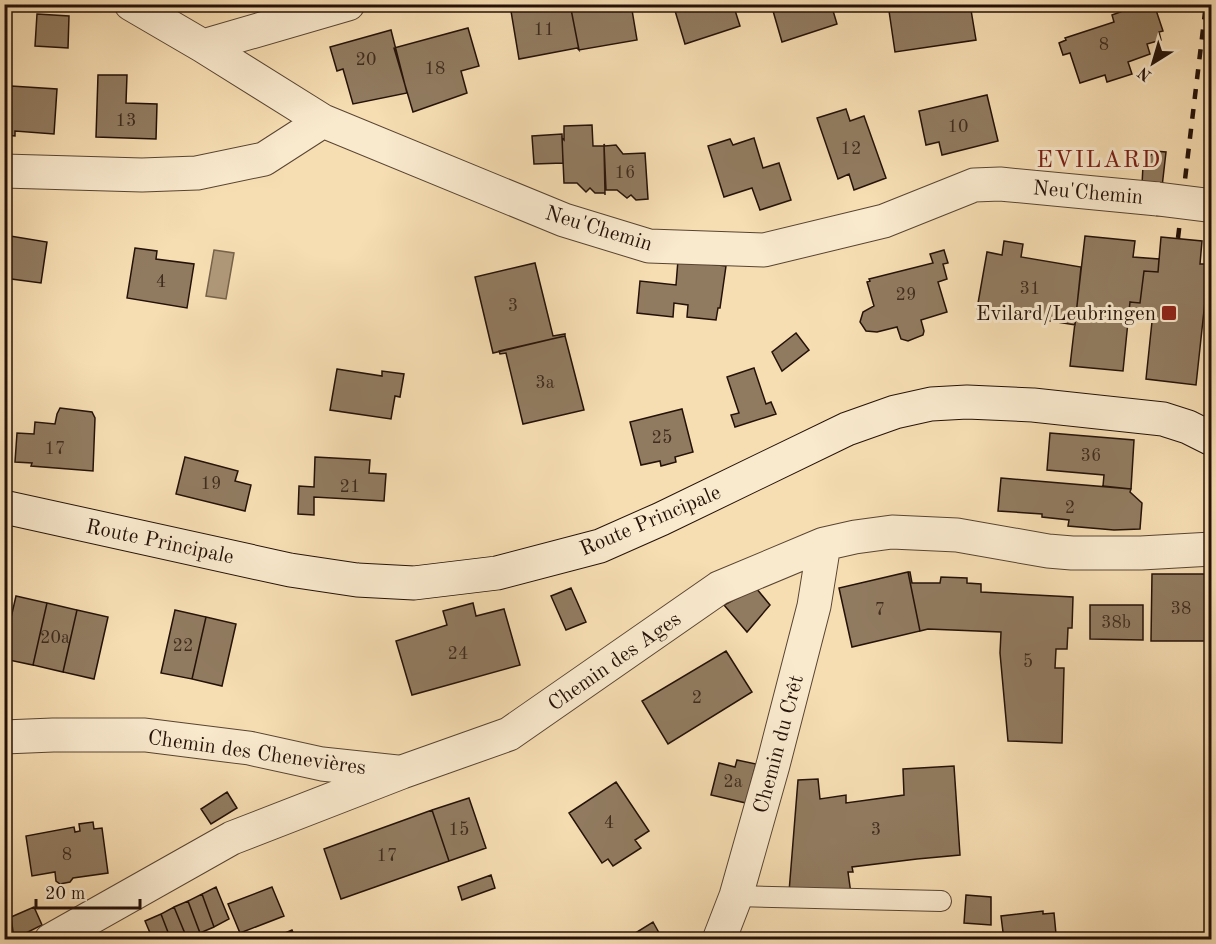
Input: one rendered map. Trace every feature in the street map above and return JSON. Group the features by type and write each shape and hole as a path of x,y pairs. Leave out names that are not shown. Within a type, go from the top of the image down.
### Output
{"street":[{"name":"Neu'Chemin","path":"131,4 323,121 564,220 649,246 764,250 884,221 974,184 1000,184 1209,206"},
{"path":"203,46 348,4"},
{"path":"4,171 142,175 197,173 264,159 323,121"},
{"name":"Route Principale","path":"4,507 290,570 357,580 414,583 497,573 600,546 661,519 846,429 895,412 931,404 967,402 1032,405 1163,419 1188,428 1211,432"},
{"name":"Chemin des Ages","path":"51,939 232,838 402,772 509,735 718,588 824,544 892,532 957,535 1072,553 1141,553 1212,549"},
{"name":"Chemin du Crêt","path":"719,939 736,896 773,765 814,606 824,544"},
{"name":"Chemin des Chenevières","path":"4,737 146,735 249,747 322,764 402,772"}],"lane":[{"path":"736,896 941,901"}],"shaded area":[{"path":"214,250 234,253 226,299 206,296"}],"building":[{"path":"570,4 579,50 577,48 519,59 511,11"},
{"path":"570,4 631,4 637,40 579,50"},
{"path":"673,4 733,4 740,26 685,44"},
{"path":"771,4 831,4 837,24 782,42"},
{"path":"888,4 915,4 916,7 930,4 970,4 976,40 895,52"},
{"path":"1142,4 1154,4 1163,31 1159,32 1161,40 1147,44 1150,54 1128,62 1132,74 1107,82 1105,75 1080,83 1070,53 1063,55 1059,43 1066,40 1065,38 1114,22 1112,15"},
{"path":"37,14 69,16 68,48 35,46"},
{"path":"468,28 479,66 461,71 467,93 413,112 394,48"},
{"path":"391,30 407,93 353,104 343,69 337,71 330,47"},
{"path":"98,75 127,75 126,103 157,104 156,139 96,137"},
{"path":"11,86 57,89 54,134 15,131 15,136 4,135 4,92 11,92"},
{"path":"987,95 998,141 942,155 939,142 926,145 919,111"},
{"path":"846,109 850,121 864,116 886,178 854,190 849,174 838,179 817,118"},
{"path":"592,125 593,146 604,146 605,193 595,193 590,188 586,192 577,183 564,183 562,138 564,140 564,126"},
{"path":"562,134 563,163 534,164 532,136"},
{"path":"754,138 763,168 779,163 791,200 760,210 752,188 724,197 708,146 730,139 733,145"},
{"path":"604,144 605,146 616,145 623,154 645,153 648,199 636,200 631,195 627,198 617,190 606,190"},
{"path":"1154,151 1166,152 1162,187 1142,185 1143,165"},
{"path":"4,235 47,242 41,283 4,278"},
{"path":"1085,236 1135,241 1133,257 1159,259 1158,272 1144,271 1140,303 1130,302 1123,371 1070,366"},
{"path":"1161,237 1202,241 1200,264 1209,264 1196,385 1146,379 1153,312 1129,311 1130,302 1140,303 1144,271 1158,272"},
{"path":"1004,241 1023,244 1021,257 1081,267 1075,325 977,309 987,252 1002,255"},
{"path":"135,248 157,251 156,259 194,264 187,308 127,298"},
{"path":"944,250 948,263 943,264 947,279 938,282 947,312 921,320 923,335 908,341 901,339 897,327 877,332 866,331 860,322 863,312 874,306 867,282 870,281 869,279 933,263 930,254"},
{"path":"678,260 726,266 716,320 687,317 688,305 674,303 673,317 637,313 640,281 676,285"},
{"path":"535,263 553,336 565,334 565,336 493,353 475,277"},
{"path":"796,333 809,350 782,371 772,352"},
{"path":"565,336 584,410 523,424 506,353 500,354 499,351"},
{"path":"754,368 766,404 771,402 776,414 735,427 731,415 739,413 727,377"},
{"path":"337,369 382,376 382,371 404,374 400,397 395,396 391,419 330,410"},
{"path":"60,408 92,412 95,418 93,471 31,466 32,463 15,462 17,433 34,434 35,422 55,424"},
{"path":"682,409 693,452 675,457 676,462 661,466 660,461 641,465 630,422"},
{"path":"1050,433 1134,440 1131,489 1103,486 1104,475 1047,470"},
{"path":"185,457 238,471 235,481 251,485 245,511 176,494"},
{"path":"315,457 370,460 369,473 386,474 384,501 314,497 314,515 298,514 299,486 314,487"},
{"path":"1001,478 1131,489 1130,492 1142,503 1140,529 1114,530 1068,526 1069,520 1042,517 1042,514 998,511"},
{"path":"908,572 920,631 852,647 839,588"},
{"path":"908,572 910,572 912,583 940,583 941,577 967,578 967,583 981,584 981,592 1073,597 1072,628 1068,628 1067,649 1056,649 1055,668 1064,668 1062,743 1008,741 1000,653 1001,632 928,629 920,631"},
{"path":"1152,574 1212,574 1212,641 1151,641"},
{"path":"571,588 586,622 566,630 551,596"},
{"path":"756,588 770,605 747,632 724,605"},
{"path":"16,596 47,603 33,665 4,659 4,648"},
{"path":"47,603 77,610 63,672 33,665"},
{"path":"473,603 476,616 504,609 520,665 412,695 396,641 447,625 443,611"},
{"path":"1090,605 1143,605 1143,640 1090,639"},
{"path":"77,610 108,617 94,679 63,672"},
{"path":"175,610 206,617 192,679 161,673"},
{"path":"206,617 236,624 222,686 192,679"},
{"path":"726,651 752,692 668,744 642,701"},
{"path":"737,760 756,764 746,803 711,795 719,763 735,767"},
{"path":"954,766 960,855 852,867 853,872 848,872 851,894 789,892 798,780 818,779 820,799 846,795 846,803 904,795 903,769"},
{"path":"616,782 649,831 635,840 641,848 613,866 608,859 602,863 569,813"},
{"path":"227,792 237,808 211,824 201,809"},
{"path":"469,798 486,848 449,861 432,810"},
{"path":"432,810 449,861 341,899 324,849"},
{"path":"93,822 94,829 102,828 108,873 73,878 70,882 60,884 56,881 55,872 32,876 26,836 74,827 75,832 80,831 79,824"},
{"path":"491,875 495,888 462,900 458,887"},
{"path":"216,887 229,919 214,927 202,894"},
{"path":"272,887 284,916 240,933 228,904"},
{"path":"202,894 214,927 200,933 188,901"},
{"path":"966,895 991,897 991,925 964,923"},
{"path":"188,901 200,933 193,937 192,934 186,936 174,907"},
{"path":"34,907 42,925 14,939 11,917"},
{"path":"174,907 186,936 179,940 171,940 161,914"},
{"path":"1043,911 1043,914 1054,913 1056,934 1046,935 1046,940 1004,940 1001,916"},
{"path":"161,914 171,940 153,940 145,921"},
{"path":"653,922 663,940 624,940"},
{"path":"292,930 296,940 269,940"}],"railway":[{"path":"1178,238 1206,4"}],"place":[{"name":"Evilard/Leubringen","path":"1169,313"}],"district":[{"name":"EVILARD","path":"1099,159"}]}
